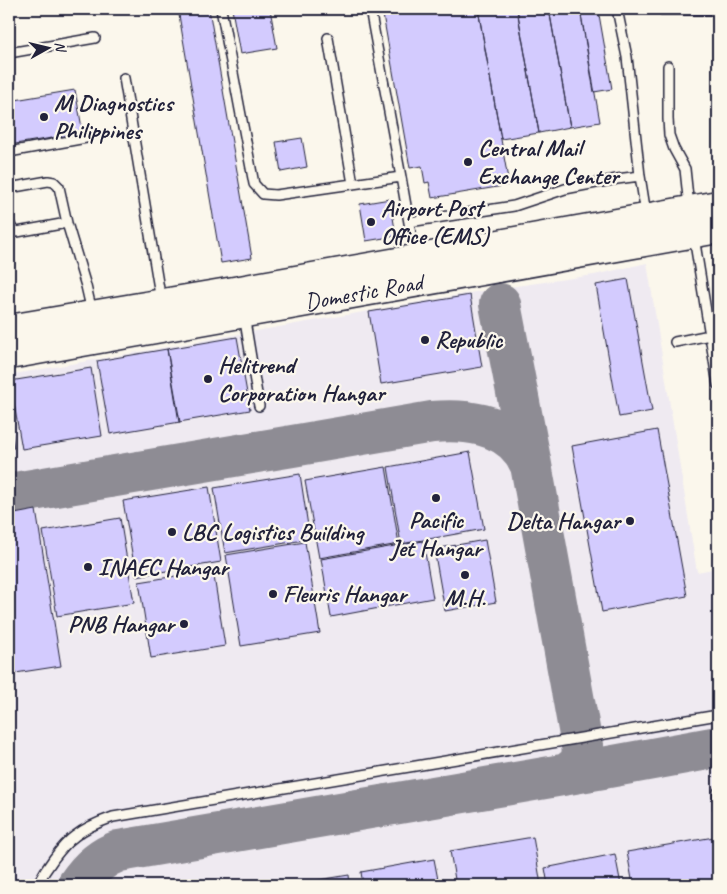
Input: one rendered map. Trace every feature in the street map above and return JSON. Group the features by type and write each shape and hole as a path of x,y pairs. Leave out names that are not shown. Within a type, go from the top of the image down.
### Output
{"main road":[{"name":"Domestic Road","path":"9,355 242,302 417,270 696,223 718,205"},
{"name":"Domestic Road","path":"417,270 647,217 696,223"},
{"name":"Domestic Road","path":"9,329 162,303 242,302"}],"lane":[{"path":"222,9 254,184 263,194 276,195 401,177"},
{"path":"370,9 417,270"},
{"path":"617,9 627,57 640,176 647,217"},
{"path":"9,54 95,38"},
{"path":"328,38 353,184"},
{"path":"668,66 669,135 684,168 696,223 718,385"},
{"path":"124,78 162,303"},
{"path":"9,152 86,138"},
{"path":"409,222 514,206 565,189 640,176"},
{"path":"9,188 48,181 54,182 58,188 93,315"},
{"path":"9,222 12,229 17,232 67,223"},
{"path":"242,302 259,406"},
{"path":"675,342 710,335"},
{"path":"37,885 52,860 74,837 92,825 113,817 718,715"},
{"path":"718,792 718,808"}],"shaded area":[{"path":"647,263 697,572 718,568 718,885 9,885 9,375 481,291 594,275"}],"building":[{"path":"178,9 209,9 252,258 221,263"},
{"path":"232,9 270,9 277,48 240,54"},
{"path":"382,9 478,9 509,185 432,198 429,182 425,183 422,166 410,168"},
{"path":"478,9 517,9 539,133 501,139"},
{"path":"517,9 549,9 570,127 539,133"},
{"path":"549,9 580,9 600,122 570,127"},
{"path":"580,9 598,9 612,89 594,92"},
{"path":"660,9 718,9 718,15 660,15"},
{"name":"M Diagnostics Philippines","path":"75,90 83,133 9,145 9,101"},
{"path":"302,138 307,167 281,172 276,142"},
{"path":"390,199 396,236 366,241 360,204"},
{"path":"628,279 652,411 619,417 596,285"},
{"name":"Republic","path":"470,295 482,367 381,384 369,312"},
{"name":"Helitrend Corporation Hangar","path":"237,337 250,410 179,422 167,349"},
{"path":"167,349 180,422 110,434 97,361"},
{"path":"91,368 102,436 22,449 10,381"},
{"path":"9,416 14,448 9,448"},
{"name":"Delta Hangar","path":"657,430 687,596 602,612 572,446"},
{"name":"Pacific Jet Hangar","path":"470,452 484,529 401,544 388,467"},
{"path":"386,467 399,544 319,558 305,481"},
{"path":"300,474 310,539 225,553 214,488"},
{"name":"LBC Logistics Building","path":"209,487 221,562 136,576 123,501"},
{"path":"36,510 61,666 9,674 9,515"},
{"name":"INAEC Hangar","path":"120,518 134,603 57,616 43,531"},
{"name":"M.H.","path":"485,540 496,602 445,611 434,549"},
{"path":"423,541 433,598 331,617 321,559"},
{"name":"Fleuris Hangar","path":"305,542 320,633 241,646 226,555"},
{"name":"PNB Hangar","path":"213,570 225,646 151,658 139,582"},
{"path":"533,837 541,885 456,885 450,851"},
{"path":"714,837 718,861 718,885 633,885 627,852"},
{"path":"615,854 621,885 548,885 545,868"},
{"path":"434,859 439,885 363,885 361,872"},
{"path":"349,875 350,885 289,885"}],"taxiway":[{"path":"500,304 531,465"},
{"path":"9,494 432,422 470,422 505,434 523,451 531,465 583,751 578,765 567,774"},
{"path":"78,885 96,865 119,851 718,747"}],"place":[{"name":"M Diagnostics Philippines","path":"44,117"},
{"name":"Central Mail Exchange Center","path":"468,162"},
{"name":"Airport Post Office (EMS)","path":"371,222"},
{"name":"Republic","path":"425,340"},
{"name":"Helitrend Corporation Hangar","path":"208,379"},
{"name":"Pacific Jet Hangar","path":"436,498"},
{"name":"Delta Hangar","path":"630,521"},
{"name":"LBC Logistics Building","path":"172,532"},
{"name":"INAEC Hangar","path":"88,567"},
{"name":"M.H.","path":"465,575"},
{"name":"Fleuris Hangar","path":"273,594"},
{"name":"PNB Hangar","path":"184,624"}]}
